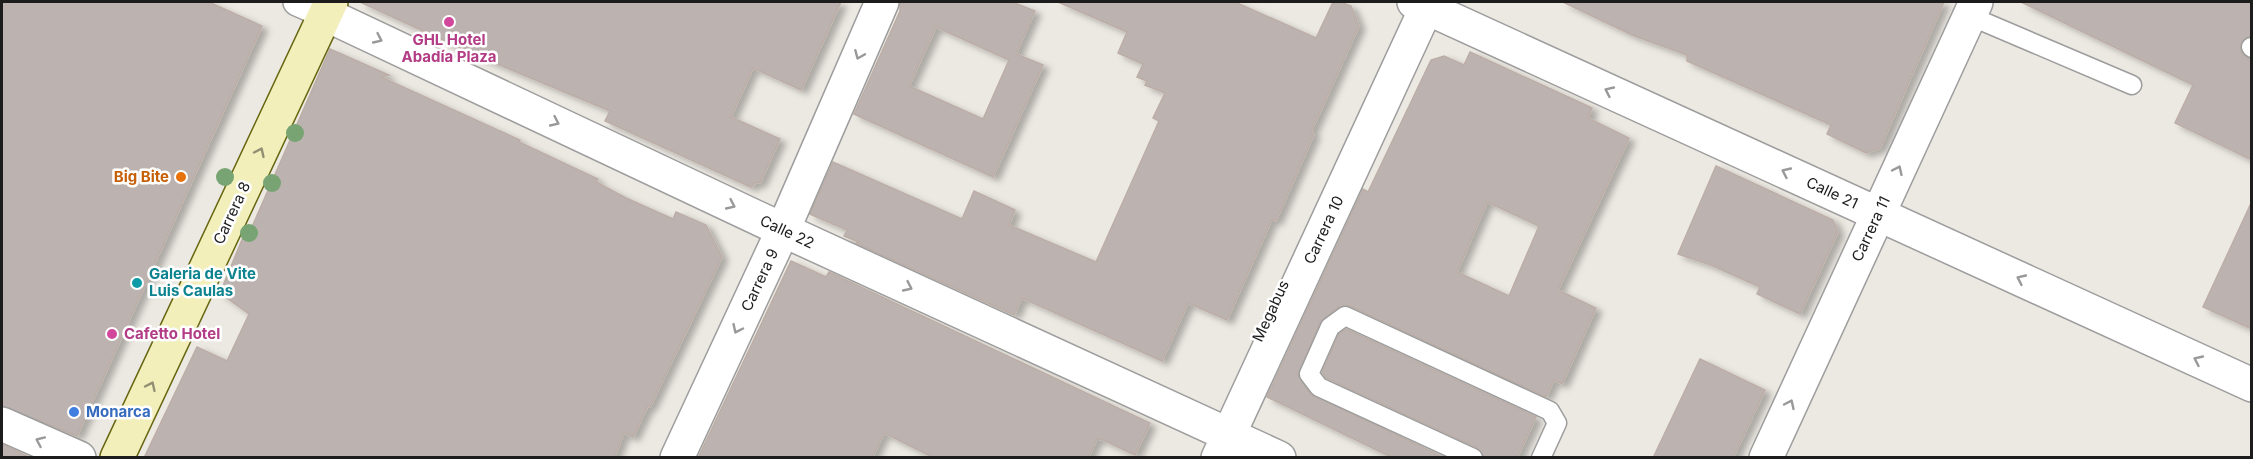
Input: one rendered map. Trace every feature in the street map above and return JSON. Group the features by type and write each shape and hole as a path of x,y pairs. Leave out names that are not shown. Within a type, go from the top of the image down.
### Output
{"main road":[{"name":"Carrera 8","path":"117,458 318,6"}],"street":[{"name":"Carrera 9","path":"677,458 783,230 882,2"},
{"name":"Calle 21","path":"1420,3 2252,385"},
{"name":"Carrera 10","path":"1221,440 1420,3"},
{"name":"Calle 22","path":"318,6 1221,440 1279,458"},
{"name":"Carrera 11","path":"1766,458 1973,9"},
{"path":"2,424 79,458"}],"lane":[{"path":"1973,9 2132,85"},
{"path":"1473,458 1319,387 1310,374 1330,327 1345,316 1550,411 1557,423 1541,458"},
{"path":"1202,458 1221,440"}],"building":[{"path":"2,2 209,2 262,26 77,436 2,406"},
{"path":"360,2 841,2 801,90 753,68 731,117 780,139 760,183 757,182 751,187 605,121 610,111 478,56"},
{"path":"900,2 1012,2 1035,11 1016,54 1043,65 993,177 854,114 900,11","holes":["936,27 1009,60 983,119 909,86"]},
{"path":"1058,2 1235,2 1316,38 1333,2 1340,2 1351,6 1359,26 1311,132 1314,134 1276,221 1272,219 1227,320 1188,303 1162,361 1022,298 1014,315 856,243 859,242 844,236 847,230 810,214 833,162 962,219 974,191 1015,210 1009,225 1096,262 1159,121 1153,118 1165,93 1145,85 1147,81 1137,77 1143,64 1118,53 1127,32"},
{"path":"1563,2 1944,2 1880,148 1866,153 1827,134 1831,125 1687,61 1687,55 1632,35"},
{"path":"2021,2 2252,2 2252,36 2244,39 2240,45 2243,55 2252,59 2252,160 2175,123 2193,85"},
{"path":"330,49 389,75 381,77 520,140 519,142 598,179 596,182 626,198 673,219 676,212 706,225 722,257 650,407 648,406 633,437 624,433 614,458 144,458 197,347 227,361 249,314 220,293 244,235 248,236"},
{"path":"1470,52 1592,108 1588,118 1629,138 1558,290 1596,308 1562,384 1554,380 1546,397 1350,306 1338,307 1320,322 1298,375 1310,394 1445,458 1393,458 1267,397 1363,189 1368,192 1431,60 1444,56 1464,65","holes":["1487,202 1539,226 1509,296 1457,272"]},
{"path":"1716,166 1833,220 1838,232 1800,314 1757,294 1760,287 1711,265 1678,254"},
{"path":"2252,201 2252,329 2203,307"},
{"path":"791,261 826,277 829,272 1150,423 1135,455 1097,439 1088,458 934,458 884,433 872,458 698,458"},
{"path":"1346,329 1536,417 1517,458 1484,458 1478,448 1326,378 1322,372 1339,334"},
{"path":"1700,359 1765,390 1733,458 1653,458"},
{"path":"2,444 31,458 2,458"}],"place":[{"name":"GHL Hotel Abadía Plaza","path":"449,22"},
{"name":"Big Bite","path":"181,177"},
{"name":"Galeria de Vite Luis Caulas","path":"137,283"},
{"name":"Cafetto Hotel","path":"112,334"},
{"name":"Monarca","path":"74,412"}]}
